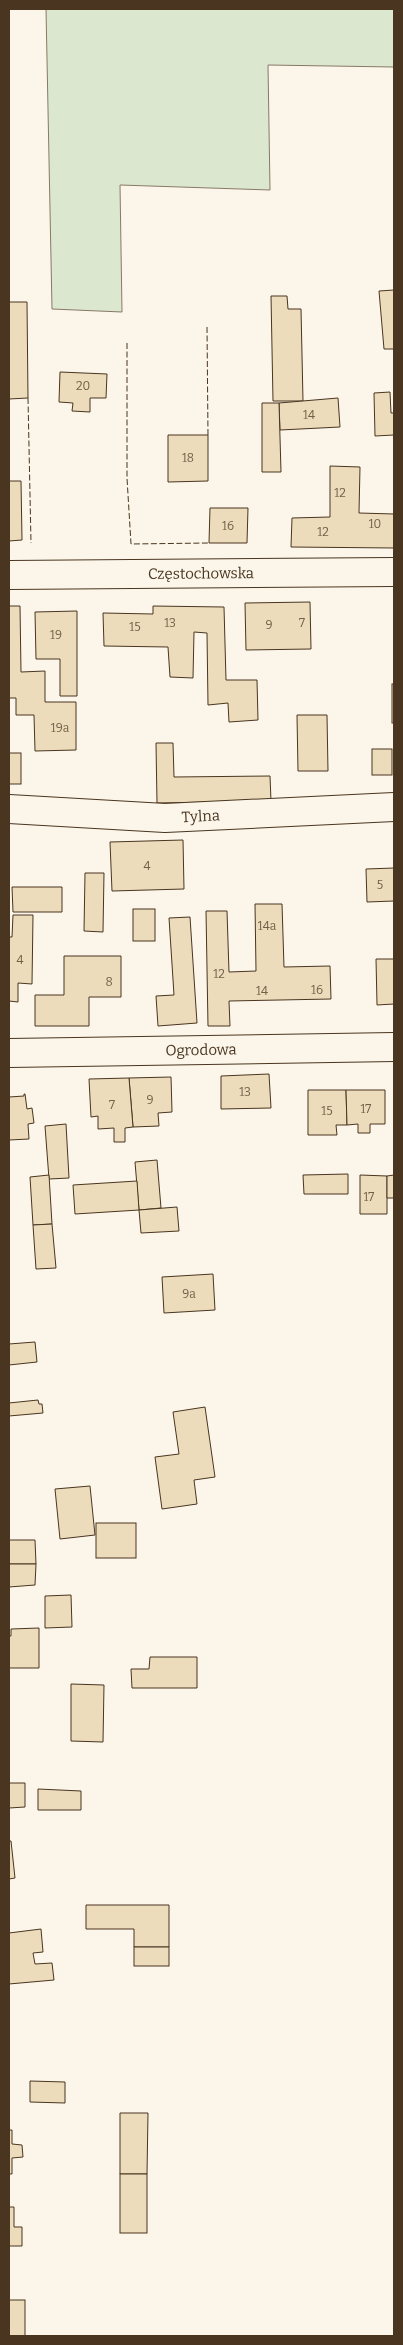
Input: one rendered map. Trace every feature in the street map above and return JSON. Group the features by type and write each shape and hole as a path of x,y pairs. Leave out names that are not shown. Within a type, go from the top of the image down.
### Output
{"street":[{"name":"Częstochowska","path":"9,575 394,572"},
{"name":"Tylna","path":"9,809 165,818 394,807"},
{"name":"Ogrodowa","path":"9,1053 394,1047"}],"green space":[{"path":"46,9 394,9 394,67 268,65 270,190 120,185 122,312 52,309"}],"building":[{"path":"394,290 394,349 384,349 379,291"},
{"path":"271,296 287,296 288,309 301,309 303,401 273,401"},
{"path":"9,302 27,302 28,398 9,399"},
{"path":"60,372 107,374 106,398 90,398 90,412 72,411 73,403 59,402"},
{"path":"390,392 391,413 394,413 394,435 375,436 374,393"},
{"path":"338,398 340,427 280,430 279,403"},
{"path":"262,403 279,403 281,472 262,472"},
{"path":"168,435 208,435 208,481 168,482"},
{"path":"330,466 360,467 359,513 394,514 394,548 291,547 292,518 330,517"},
{"path":"9,481 21,481 22,540 9,541"},
{"path":"210,508 248,508 247,543 209,543"},
{"path":"310,602 311,649 246,650 245,603"},
{"path":"9,606 20,606 21,672 45,671 45,702 76,702 76,750 35,751 34,715 16,715 16,698 9,698"},
{"path":"153,606 224,607 226,680 257,680 258,720 229,722 228,703 208,705 207,633 194,632 193,678 170,677 168,647 104,646 103,613 153,614"},
{"path":"77,611 77,696 60,696 60,659 36,659 35,612"},
{"path":"392,684 394,684 394,723 392,723"},
{"path":"297,715 327,715 328,771 298,771"},
{"path":"156,743 173,743 174,777 270,776 271,801 157,803"},
{"path":"372,749 392,749 392,775 372,775"},
{"path":"9,753 21,753 21,784 9,784"},
{"path":"183,840 184,889 112,891 110,842"},
{"path":"394,868 394,901 367,902 366,869"},
{"path":"85,873 104,873 103,932 84,931"},
{"path":"12,887 62,887 62,912 13,912"},
{"path":"255,904 282,904 284,967 330,966 331,999 229,1001 230,1026 208,1026 206,911 227,911 229,972 256,971"},
{"path":"133,909 155,909 155,941 133,941"},
{"path":"13,915 33,915 32,984 18,983 18,1002 9,1001 9,937 12,937"},
{"path":"190,917 197,1023 158,1026 156,996 174,995 169,918"},
{"path":"64,956 121,956 121,997 89,997 89,1026 35,1026 35,995 64,995"},
{"path":"376,959 394,959 394,1004 377,1005"},
{"path":"269,1074 271,1108 221,1109 221,1076"},
{"path":"171,1077 172,1112 158,1113 159,1126 133,1127 129,1078"},
{"path":"129,1078 133,1127 125,1128 125,1142 114,1142 114,1128 98,1129 98,1116 91,1117 89,1079"},
{"path":"308,1090 346,1090 347,1125 336,1125 337,1135 308,1135"},
{"path":"346,1090 385,1090 385,1124 370,1124 370,1133 358,1133 358,1124 347,1125"},
{"path":"24,1094 27,1109 32,1108 34,1123 28,1124 29,1139 9,1140 9,1097 24,1096"},
{"path":"66,1124 69,1178 49,1179 45,1126"},
{"path":"157,1160 161,1208 139,1210 135,1162"},
{"path":"348,1174 348,1194 304,1194 303,1175"},
{"path":"49,1175 52,1224 33,1225 30,1177"},
{"path":"360,1175 387,1176 387,1214 360,1214"},
{"path":"394,1175 394,1198 387,1198 387,1176"},
{"path":"137,1181 139,1210 75,1214 73,1185"},
{"path":"177,1207 179,1231 141,1233 139,1210"},
{"path":"52,1224 56,1268 36,1269 33,1225"},
{"path":"213,1274 215,1310 164,1313 162,1277"},
{"path":"35,1342 37,1362 9,1365 9,1344"},
{"path":"38,1400 39,1404 42,1404 43,1413 9,1416 9,1403"},
{"path":"205,1407 215,1477 194,1480 197,1504 162,1509 155,1457 179,1454 173,1412"},
{"path":"90,1486 95,1535 60,1539 55,1489"},
{"path":"96,1523 136,1523 136,1558 96,1558"},
{"path":"9,1540 35,1540 36,1564 9,1564"},
{"path":"9,1564 36,1564 35,1585 9,1587"},
{"path":"71,1595 72,1627 45,1628 45,1596"},
{"path":"39,1628 39,1668 9,1668 9,1636 11,1636 11,1629"},
{"path":"150,1657 197,1657 197,1688 132,1688 131,1669 149,1669"},
{"path":"71,1684 104,1685 103,1742 71,1741"},
{"path":"9,1783 25,1783 25,1807 9,1808"},
{"path":"38,1789 81,1791 81,1810 38,1810"},
{"path":"9,1841 11,1841 15,1878 9,1879"},
{"path":"86,1905 169,1905 169,1947 134,1947 134,1929 86,1929"},
{"path":"41,1929 43,1952 33,1953 35,1964 52,1963 54,1980 9,1984 9,1933"},
{"path":"134,1947 169,1947 169,1966 134,1966"},
{"path":"30,2081 65,2082 65,2103 30,2102"},
{"path":"120,2113 148,2113 147,2174 120,2174"},
{"path":"9,2130 12,2130 12,2144 22,2145 23,2157 12,2158 12,2174 9,2174"},
{"path":"120,2174 147,2174 147,2233 120,2233"},
{"path":"9,2207 14,2207 14,2227 22,2227 22,2246 9,2246"},
{"path":"9,2300 25,2300 25,2336 9,2336"}],"fence":[{"path":"207,327 208,435"},
{"path":"127,343 127,478 131,544 209,543"},
{"path":"28,398 31,543"}]}
